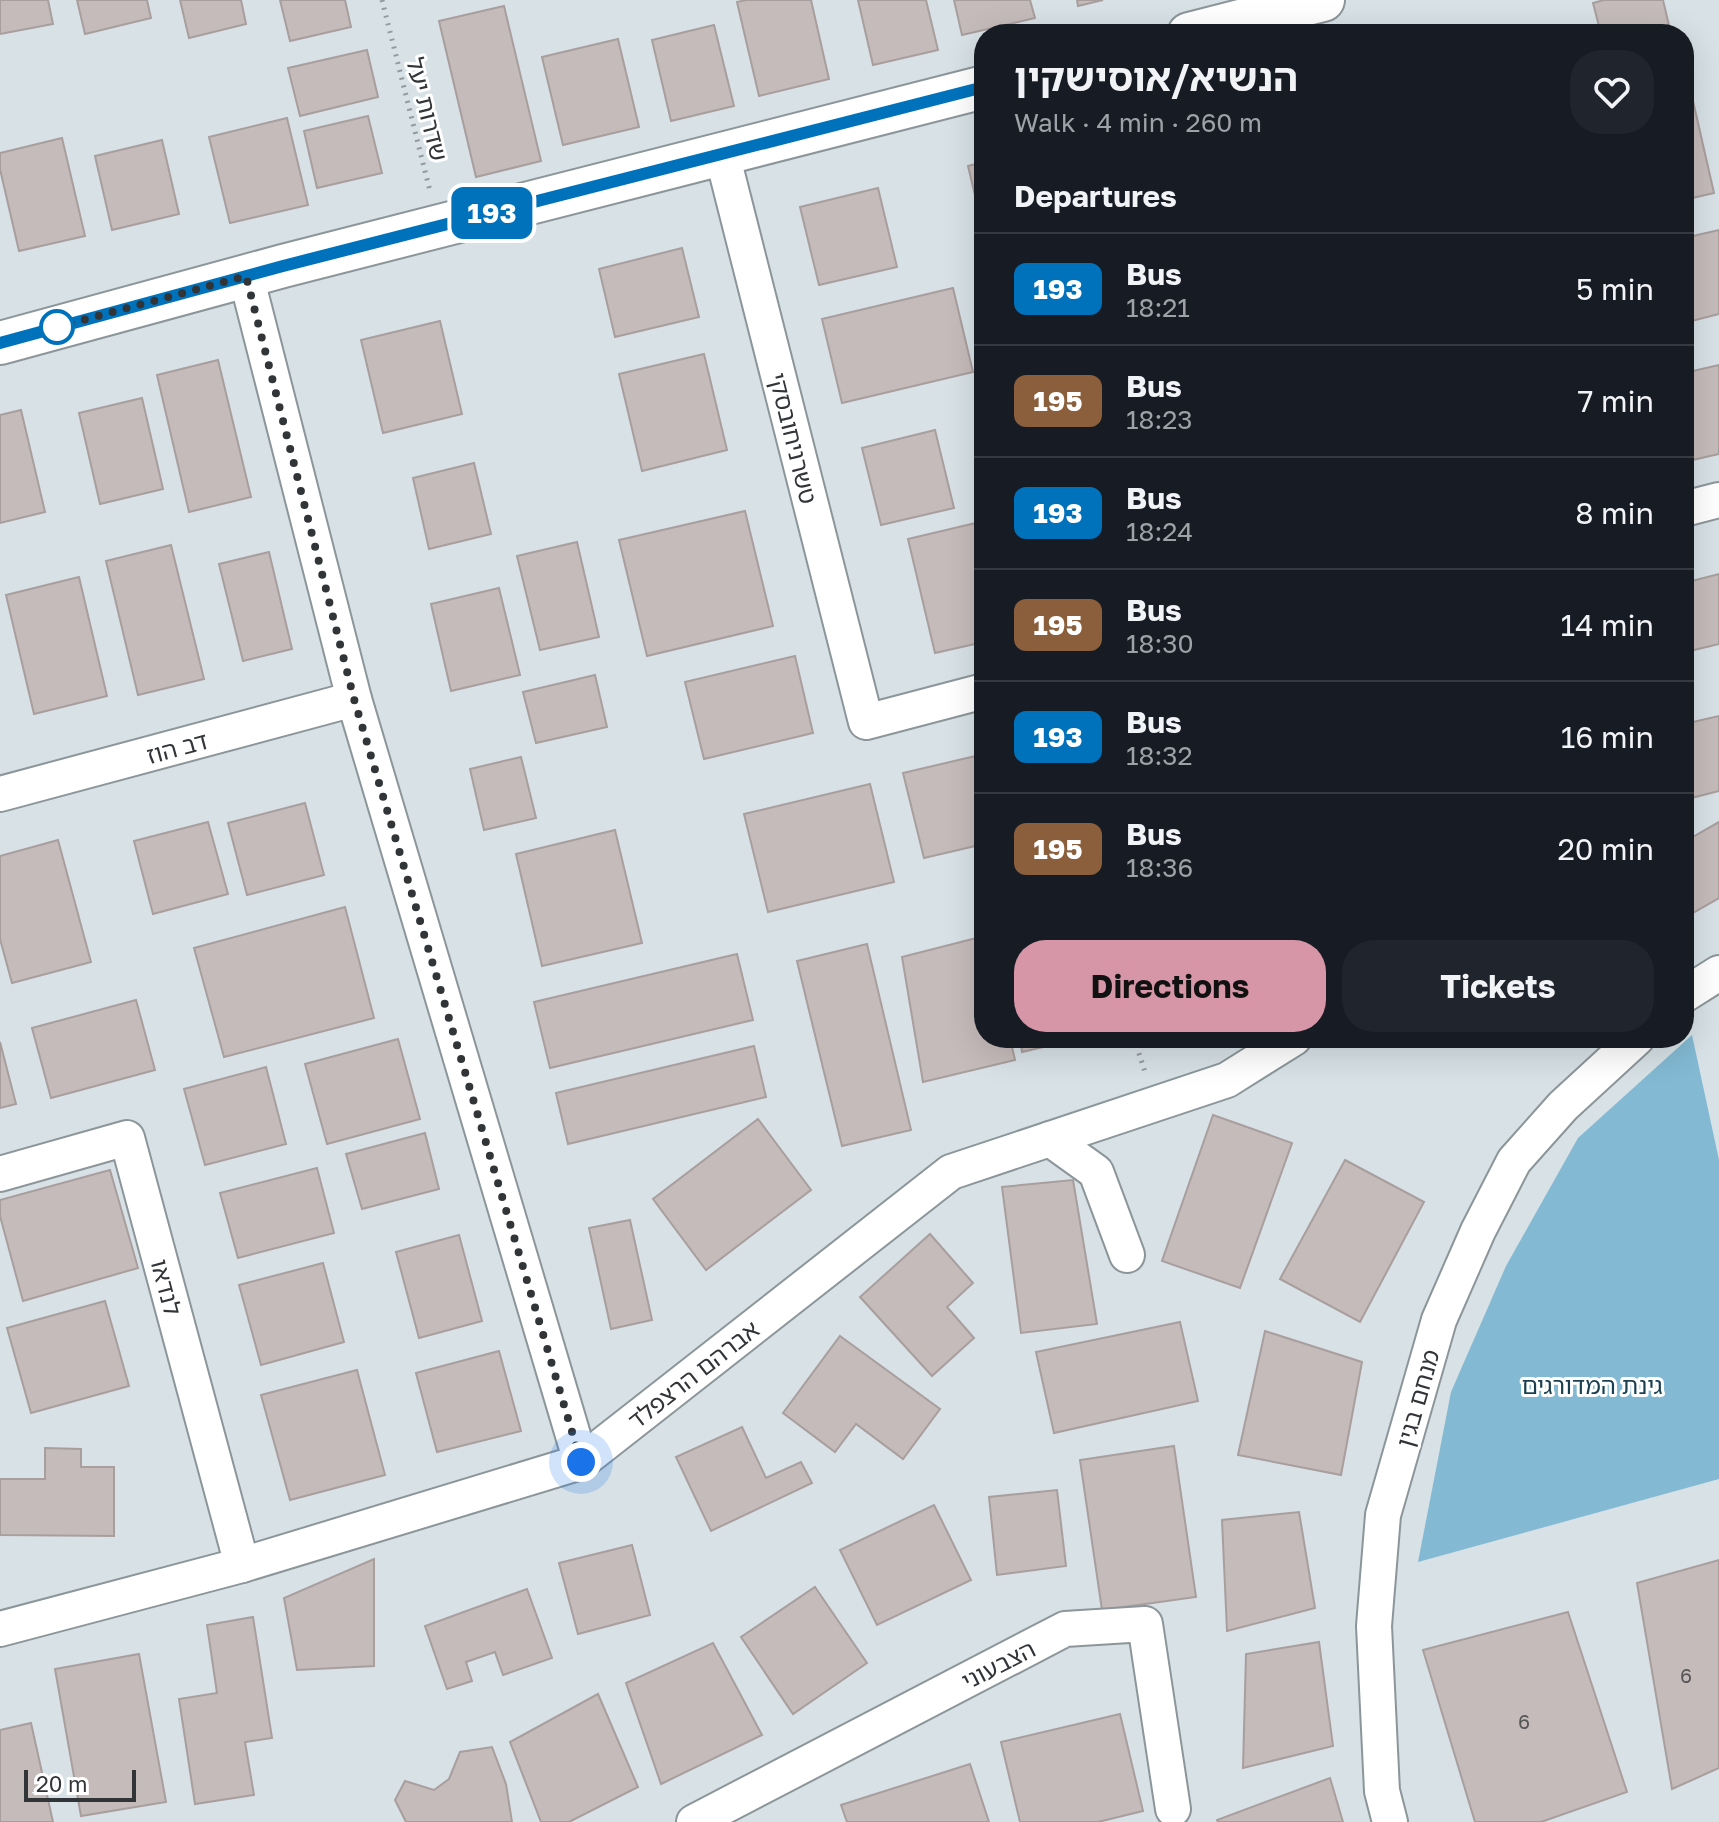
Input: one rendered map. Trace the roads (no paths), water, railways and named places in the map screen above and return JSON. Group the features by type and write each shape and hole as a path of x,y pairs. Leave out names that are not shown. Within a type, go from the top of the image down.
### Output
{"street":[{"path":"1228,24 1323,0"},
{"path":"0,343 246,276 974,90"},
{"name":"טשרניחובסקי","path":"722,154 866,722 974,694"},
{"path":"246,276 354,699 581,1462"},
{"path":"1694,506 1719,500"},
{"name":"דב הוז","path":"0,794 354,699"},
{"path":"1694,989 1719,973"},
{"name":"אברהם הרצפלד","path":"0,1629 242,1565 581,1462 951,1172 1227,1080 1278,1048"},
{"name":"מנחם בגין","path":"1390,1822 1382,1791 1374,1626 1383,1515 1439,1320 1478,1231 1514,1161 1563,1106 1626,1048"},
{"name":"לנדאו","path":"0,1174 127,1138 242,1565"},
{"path":"1050,1139 1096,1172 1127,1255"},
{"name":"הצבעוני","path":"694,1822 1065,1629 1145,1624 1173,1809"}],"park label":[{"name":"גינת המדורגים","path":"1592,1384"}]}
